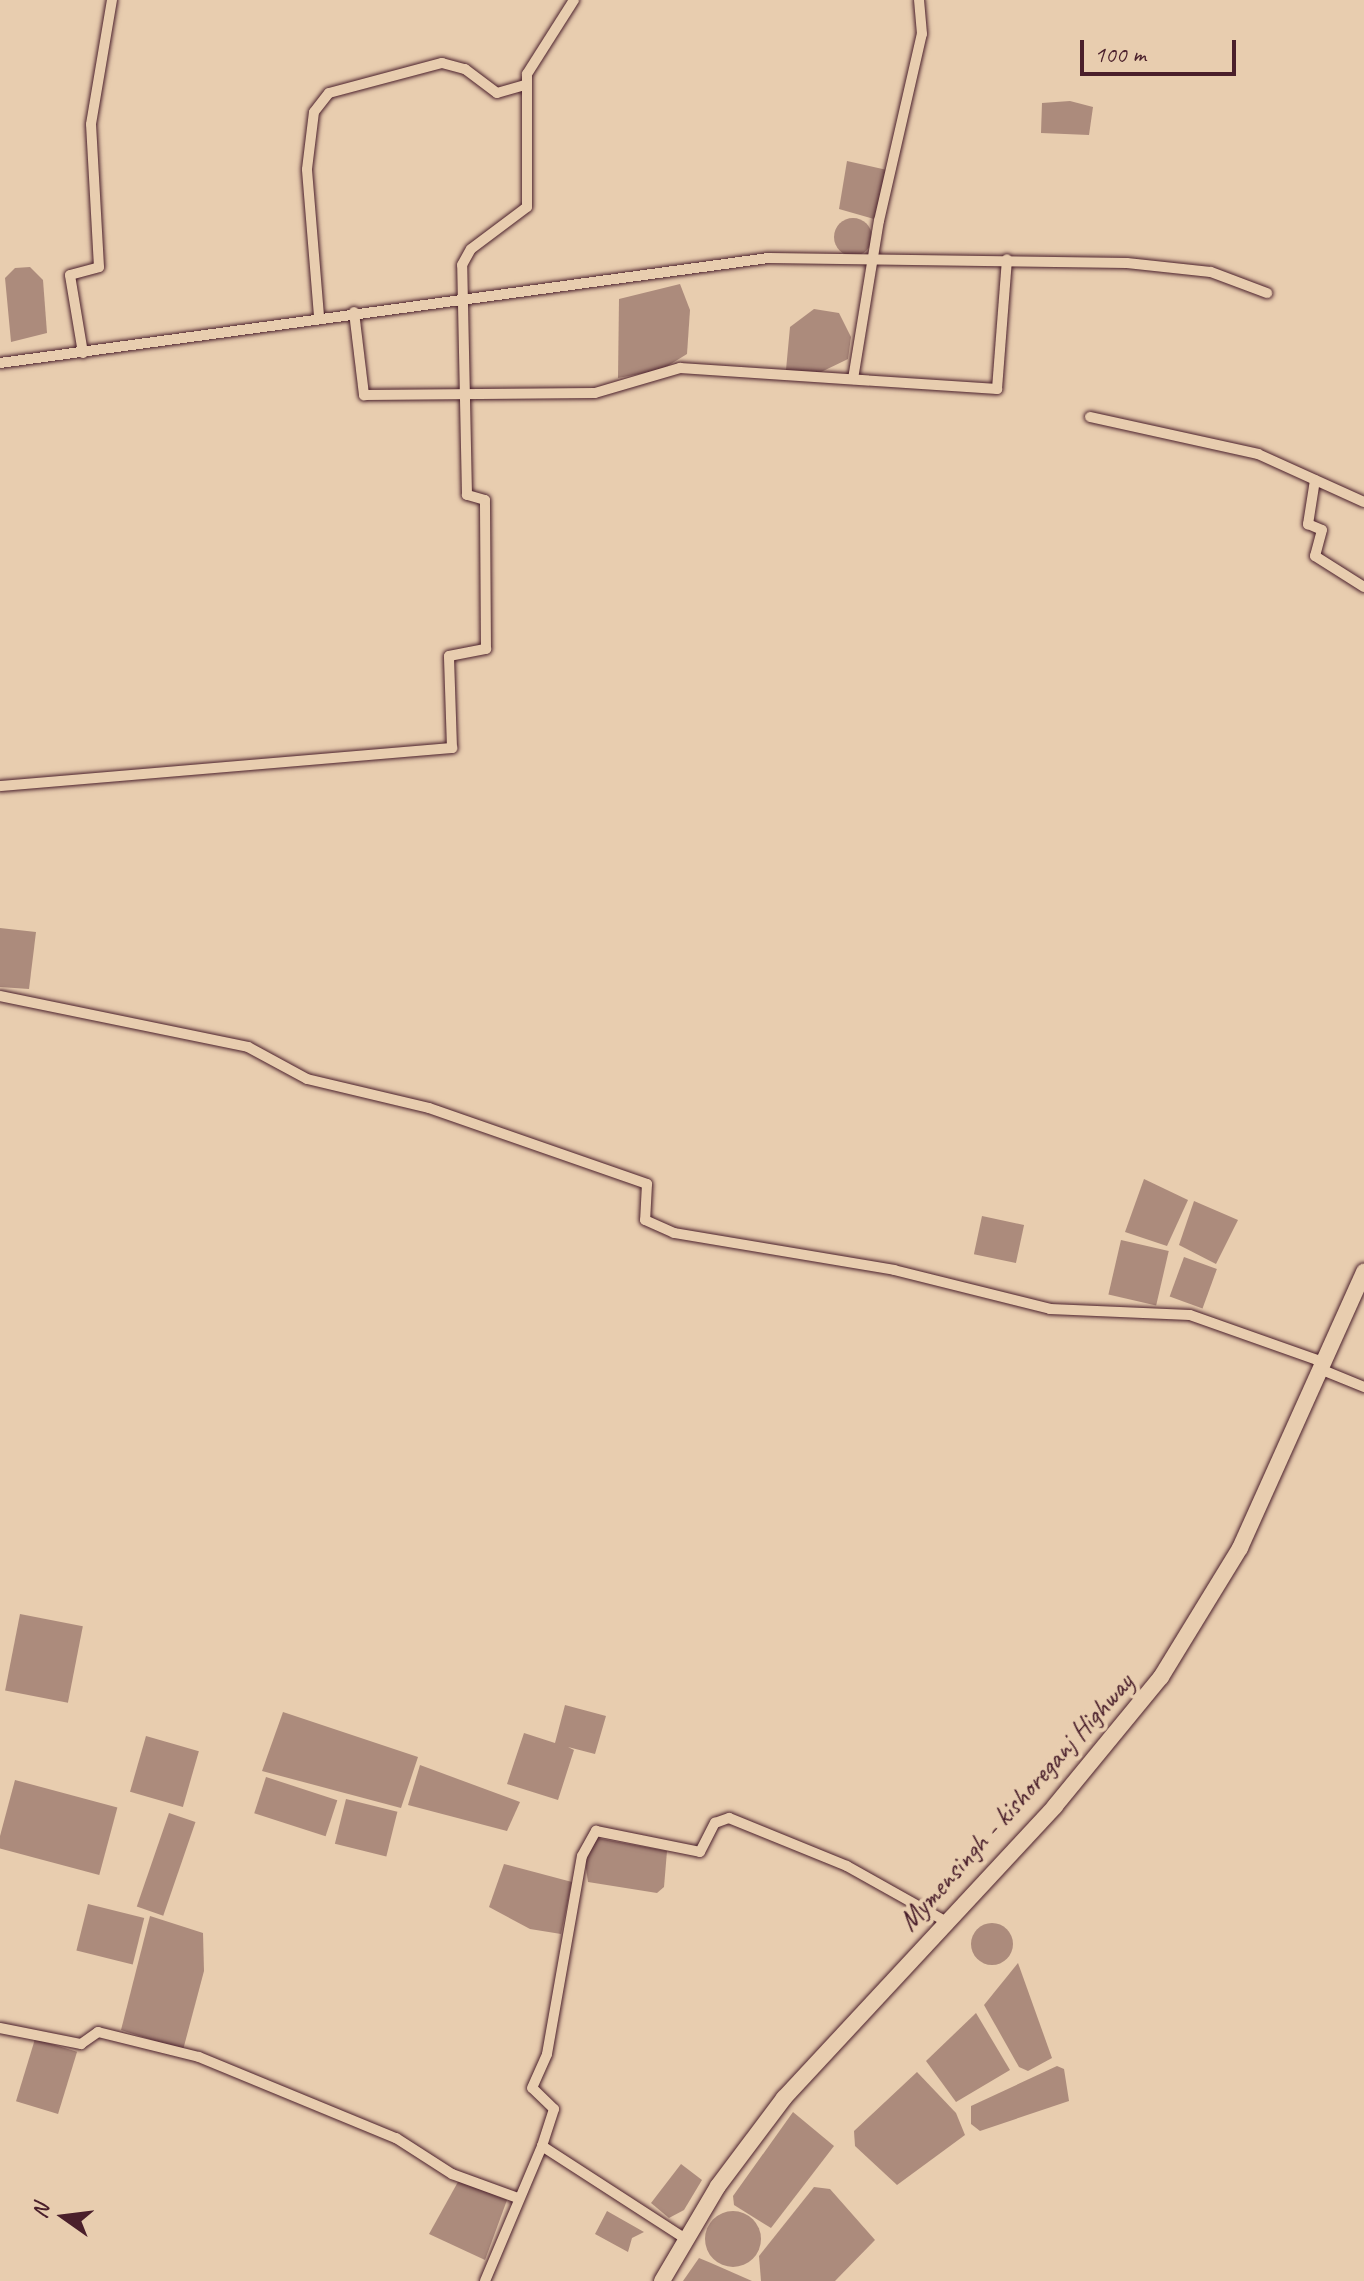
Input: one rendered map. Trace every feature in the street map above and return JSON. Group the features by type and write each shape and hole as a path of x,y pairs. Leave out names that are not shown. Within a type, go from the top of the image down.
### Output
{"main road":[{"name":"Mymensingh - kishoreganj Highway","path":"662,2281 686,2239 784,2098 1055,1806 1175,1657 1240,1548 1364,1272"}],"street":[{"path":"83,353 70,275 99,267 91,124 112,0"},
{"path":"0,786 452,748 449,656 486,649 485,500 467,495 466,396 460,301 471,249 527,207 525,85 574,0"},
{"path":"853,379 873,257 922,34 919,0"},
{"path":"319,316 307,169 314,112 329,93 442,63 465,69 497,93 525,85"},
{"path":"0,363 319,316 460,301 711,263 873,257 1007,259 1211,272 1267,293"},
{"path":"354,312 364,395 595,393 680,368 997,389 1007,259"},
{"path":"1090,417 1258,454 1364,502"},
{"path":"1315,480 1308,524 1322,530 1315,556 1364,587"},
{"path":"0,996 248,1047 307,1079 429,1108 647,1184 645,1220 674,1233 894,1270 1050,1309 1190,1315 1322,1365 1364,1387"},
{"path":"485,2281 542,2146 554,2109 532,2088 550,2039 582,1856 596,1831 700,1852 715,1823 729,1818 847,1866 945,1921"},
{"path":"0,2028 81,2044 98,2032 199,2057 396,2138 452,2174 518,2198"},
{"path":"542,2146 686,2239"}],"shaded area":[{"path":"1070,101 1093,107 1089,135 1041,133 1042,103"},
{"path":"847,161 887,170 874,219 839,209"},
{"path":"853,218 867,223 872,237 867,251 853,256 839,251 834,237 839,223"},
{"path":"30,267 43,280 47,333 11,342 5,278 15,268"},
{"path":"680,284 690,310 687,354 661,370 618,378 619,299"},
{"path":"814,309 839,313 851,337 848,359 817,374 786,370 790,327"},
{"path":"0,928 36,932 29,989 0,987"},
{"path":"1144,1179 1188,1200 1167,1246 1125,1232"},
{"path":"1194,1201 1238,1220 1216,1264 1179,1245"},
{"path":"982,1216 1024,1225 1016,1263 974,1254"},
{"path":"1121,1240 1169,1251 1156,1306 1108,1295"},
{"path":"1184,1257 1217,1269 1203,1308 1170,1296"},
{"path":"20,1614 83,1626 68,1703 5,1691"},
{"path":"565,1705 606,1716 595,1754 568,1747 574,1750 558,1800 507,1784 524,1733 555,1743"},
{"path":"283,1712 418,1757 401,1808 262,1771"},
{"path":"146,1736 199,1751 183,1807 130,1792"},
{"path":"420,1765 520,1802 507,1831 408,1805"},
{"path":"266,1777 337,1800 326,1836 254,1813"},
{"path":"15,1780 117,1807 99,1875 0,1848 0,1836"},
{"path":"346,1799 397,1812 386,1856 335,1844"},
{"path":"169,1813 195,1822 163,1916 137,1907"},
{"path":"597,1838 667,1851 664,1887 657,1893 588,1882 585,1862"},
{"path":"504,1864 572,1882 561,1934 530,1929 489,1907"},
{"path":"88,1904 144,1918 133,1965 76,1951"},
{"path":"150,1916 203,1933 204,1971 183,2050 121,2030"},
{"path":"992,1923 1007,1929 1013,1944 1007,1959 992,1965 977,1959 971,1944 977,1929"},
{"path":"1018,1963 1052,2058 1028,2071 1019,2067 984,2005"},
{"path":"976,2013 1010,2070 956,2102 926,2061"},
{"path":"35,2039 77,2052 58,2114 16,2101"},
{"path":"1057,2066 1064,2069 1069,2101 980,2131 971,2124 971,2106"},
{"path":"917,2072 956,2113 965,2135 897,2185 855,2146 854,2131"},
{"path":"793,2112 834,2146 771,2228 734,2205 733,2196"},
{"path":"681,2164 702,2180 684,2210 669,2218 651,2203"},
{"path":"459,2180 507,2200 485,2260 429,2234"},
{"path":"814,2187 830,2189 875,2240 835,2281 761,2281 759,2256"},
{"path":"607,2211 644,2232 632,2238 628,2252 595,2234"},
{"path":"733,2211 753,2219 761,2239 753,2259 733,2267 713,2259 705,2239 713,2219"},
{"path":"699,2258 711,2263 752,2281 683,2281"}]}
